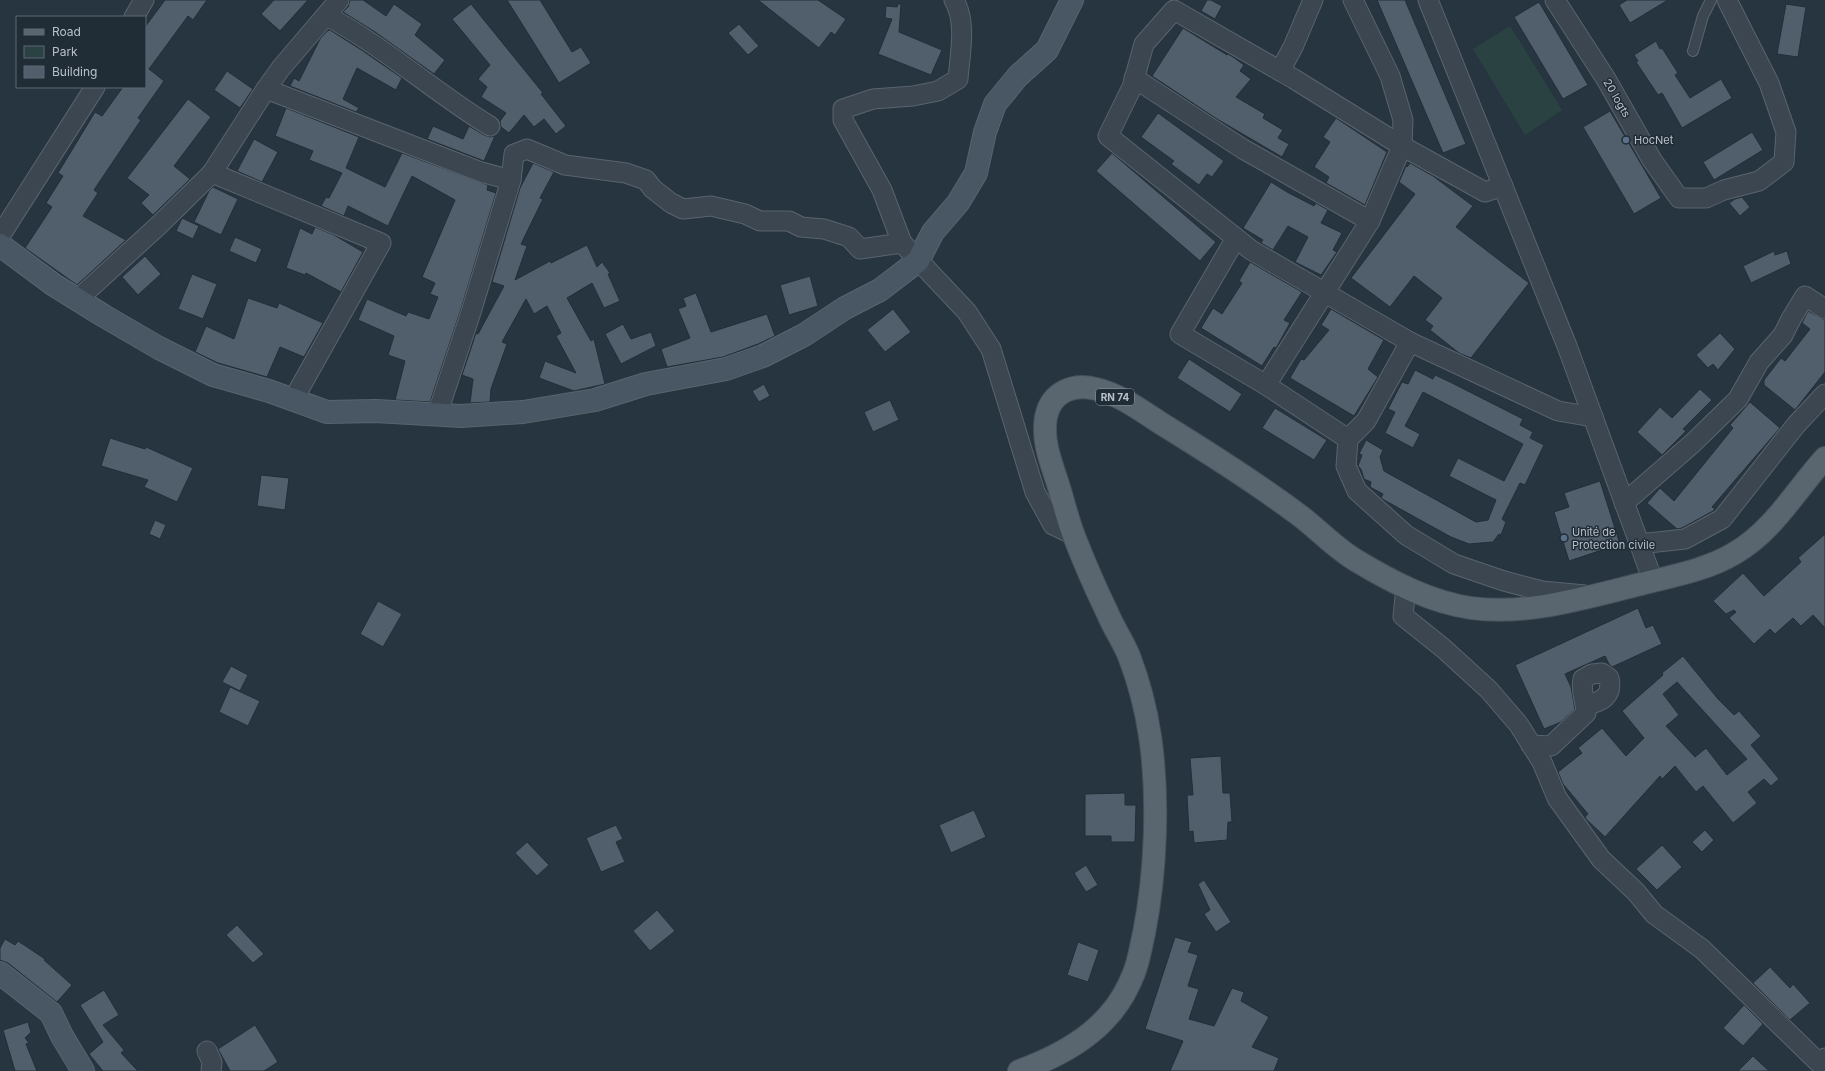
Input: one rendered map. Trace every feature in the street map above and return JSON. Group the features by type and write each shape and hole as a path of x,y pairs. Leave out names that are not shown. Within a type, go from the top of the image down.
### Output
{"main road":[{"name":"RN 74","path":"1022,1071 1072,1047 1091,1034 1111,1014 1126,991 1136,969 1152,884 1155,783 1150,735 1140,688 1128,653 1108,616 1074,535 1048,454 1045,421 1053,400 1060,393 1075,387 1082,387 1097,389 1124,401 1229,465 1302,517 1352,559 1406,588 1469,608 1509,610 1591,596 1697,570 1735,553 1763,531 1784,511 1811,473 1825,458"}],"street":[{"path":"135,16 144,0"},
{"path":"78,300 158,226 212,173 281,68 327,16 339,0"},
{"path":"954,0 960,10 961,40 958,79 938,91 913,96 873,99 843,109 843,120 882,190 902,243 947,289 967,312 991,349 1035,492 1053,525 1074,535"},
{"path":"0,245 54,285 159,348 213,375 327,412 376,411 461,416 523,412 595,400 646,384 726,370 763,356 804,335 845,308 880,290 918,261 933,232 958,203 976,173 985,132 994,104 1018,76 1047,50 1072,0"},
{"path":"1280,71 1293,47 1313,0"},
{"path":"1266,385 1370,221 1402,146 1403,120 1390,76 1354,0"},
{"path":"1428,0 1567,346 1652,581"},
{"name":"20 logts","path":"1555,0 1606,79 1652,160 1679,198 1706,198 1724,190 1759,181 1784,162 1786,132 1769,83 1727,0"},
{"path":"1503,186 1486,192 1402,146 1280,71 1174,10 1144,44 1132,87 1108,136 1252,250 1410,342 1558,411 1593,417"},
{"path":"327,16 350,28 457,106 490,126"},
{"path":"1134,78 1243,149 1370,221"},
{"path":"0,236 94,88"},
{"path":"266,89 481,172 511,180"},
{"path":"437,415 471,312 511,180 514,154 527,148 565,165 626,172 646,180 653,189 671,203 683,209 711,206 745,214 760,221 789,221 802,226 824,229 849,237 860,249 902,243"},
{"path":"212,173 381,243 293,400"},
{"path":"1236,238 1180,334 1266,385 1348,439"},
{"path":"1624,503 1693,443 1738,399 1759,362 1783,335 1805,296 1825,309"},
{"path":"1410,342 1366,421 1348,439 1346,466 1357,491 1406,535 1454,564 1504,581 1542,591 1591,596"},
{"path":"1639,544 1685,539 1722,519 1796,425 1825,394"},
{"path":"1406,588 1403,616 1443,648 1489,690 1519,725 1542,762 1557,798 1601,859 1636,892 1654,914 1702,949 1818,1063 1825,1058"},
{"path":"1531,745 1551,746 1586,713 1586,706"},
{"path":"0,973 51,1013 62,1036 83,1071"},
{"path":"207,1052 212,1062 211,1071"}],"lane":[{"path":"1693,51 1703,16 1711,0"}],"green space":[{"path":"1510,26 1562,110 1525,135 1473,49"}],"building":[{"path":"165,0 207,0 193,20 188,16 149,69 164,81 138,118 141,120 94,190 98,193 83,216 126,240 77,285 25,248 52,207 46,203 63,176 58,173 95,112 102,116 122,88 146,88 146,26"},
{"path":"274,0 308,0 280,31 261,14"},
{"path":"350,0 363,0 386,16 394,4 422,24 415,35 445,60 434,74 375,32 343,12 348,7"},
{"path":"507,0 540,0 572,52 581,47 591,63 559,83"},
{"path":"758,0 818,0 846,19 835,35 831,32 819,48"},
{"path":"1207,0 1211,0 1222,6 1215,19 1201,11"},
{"path":"1377,0 1405,0 1466,144 1443,153"},
{"path":"1627,0 1668,0 1630,23 1619,5"},
{"path":"1539,2 1588,85 1563,99 1514,17"},
{"path":"471,4 543,93 541,94 566,126 556,134 544,119 534,127 524,115 509,133 501,127 500,121 506,113 481,97 487,87 478,79 490,65 452,19"},
{"path":"898,4 901,4 899,32 942,50 931,75 878,54 892,19 885,18 886,6 897,7"},
{"path":"1786,4 1806,7 1798,57 1777,54"},
{"path":"739,24 759,46 748,55 728,33"},
{"path":"1183,28 1244,65 1240,71 1251,79 1236,97 1265,114 1263,118 1283,130 1278,138 1289,144 1282,157 1217,119 1152,76"},
{"path":"330,30 402,78 396,90 357,68 343,99 359,108 356,112 290,86 294,78 299,81 320,39 327,31"},
{"path":"1656,41 1660,49 1662,48 1678,73 1675,75 1690,98 1721,79 1732,98 1682,128 1662,93 1658,95 1636,62 1638,61 1634,55"},
{"path":"227,71 253,89 240,108 214,90"},
{"path":"188,99 211,117 174,166 190,179 153,215 141,203 149,195 127,178"},
{"path":"286,108 359,137 346,168 385,187 402,153 488,185 487,190 496,193 461,309 430,402 395,400 405,361 388,355 394,336 358,320 367,299 406,316 408,312 429,319 438,297 430,294 435,283 422,277 455,200 412,176 388,226 348,206 344,216 321,206 326,197 329,198 342,173 309,160 313,151 275,136"},
{"path":"1610,111 1661,198 1634,214 1583,127"},
{"path":"1158,113 1224,161 1212,177 1207,174 1199,185 1171,164 1174,161 1141,137"},
{"path":"1336,118 1387,152 1365,205 1326,183 1329,177 1314,167 1330,142 1323,137"},
{"path":"433,126 463,139 469,126 484,135 490,137 495,136 484,161 427,139"},
{"path":"1752,132 1763,150 1714,180 1703,162"},
{"path":"254,139 278,152 262,182 237,171"},
{"path":"1112,153 1216,242 1200,261 1096,171"},
{"path":"533,163 554,172 540,198 543,199 521,244 527,246 515,280 550,261 551,263 587,245 597,267 602,262 610,273 608,274 620,301 604,308 592,283 567,298 591,341 594,339 605,384 574,391 539,378 545,361 576,373 556,336 561,333 547,306 534,314 526,299 502,342 507,344 491,389 490,402 470,403 473,379 462,375 476,333 478,334 504,286 492,282 520,188"},
{"path":"1410,163 1433,176 1473,206 1456,227 1529,283 1471,358 1459,353 1430,330 1433,326 1425,320 1442,298 1414,276 1390,307 1351,278 1415,194 1399,182 1406,166 1407,167"},
{"path":"1271,182 1314,206 1316,203 1328,210 1321,223 1342,233 1333,250 1337,252 1321,275 1295,262 1308,237 1288,226 1273,250 1261,243 1263,240 1243,228"},
{"path":"213,187 238,199 221,235 194,222 209,191"},
{"path":"1742,197 1750,207 1740,216 1729,203"},
{"path":"182,218 199,226 193,239 176,231"},
{"path":"315,227 334,235 363,252 341,292 306,273 305,275 286,268 300,228 312,234"},
{"path":"235,237 262,249 256,263 229,251"},
{"path":"1774,251 1775,255 1787,251 1791,264 1751,283 1743,266"},
{"path":"145,256 161,274 138,295 122,277"},
{"path":"1250,262 1302,292 1284,320 1290,323 1276,348 1274,347 1262,366 1201,328 1213,308 1222,314 1242,283 1239,281"},
{"path":"192,274 217,284 203,319 178,309"},
{"path":"810,276 818,306 789,315 780,285"},
{"path":"696,293 711,332 767,314 775,336 723,357 667,367 661,349 690,338 678,309 686,306 683,298"},
{"path":"248,298 277,308 279,303 323,323 304,357 280,347 267,377 218,363 195,352 206,326 234,339"},
{"path":"893,309 911,332 885,352 867,330"},
{"path":"1331,309 1384,340 1368,369 1378,377 1354,416 1290,378 1301,359 1304,360 1329,330 1321,325"},
{"path":"1808,311 1825,320 1825,372 1795,410 1764,385 1764,380 1781,358 1785,361 1810,329 1802,323"},
{"path":"623,324 631,339 651,332 656,346 621,364 605,334"},
{"path":"1720,333 1735,349 1718,370 1713,364 1708,368 1696,355"},
{"path":"1189,359 1242,394 1230,412 1177,378"},
{"path":"1415,370 1433,379 1435,375 1523,419 1520,425 1533,432 1530,438 1544,445 1525,485 1520,483 1502,519 1506,522 1501,535 1499,534 1493,542 1469,544 1451,537 1384,500 1381,498 1383,494 1370,487 1371,482 1364,479 1361,469 1358,466 1362,455 1359,454 1366,440 1383,450 1380,457 1384,471 1476,522 1488,520 1496,500 1449,476 1458,458 1504,481 1523,444 1423,392 1405,426 1420,434 1413,448 1385,433 1395,412 1388,409 1402,382 1408,384"},
{"path":"764,384 770,396 759,402 752,391"},
{"path":"1700,389 1712,400 1683,429 1686,431 1662,455 1637,432 1660,407 1672,418"},
{"path":"890,400 899,420 873,432 864,412"},
{"path":"1750,402 1780,428 1712,507 1715,509 1713,511 1682,528 1677,529 1647,503 1660,488 1674,501 1733,428 1730,425"},
{"path":"1275,408 1327,440 1314,460 1262,428"},
{"path":"110,438 145,449 146,447 193,468 177,502 144,487 148,480 101,466"},
{"path":"261,475 289,478 285,510 257,506"},
{"path":"1600,481 1620,544 1569,561 1554,512 1569,507 1564,493"},
{"path":"155,520 166,525 160,539 149,534"},
{"path":"1825,534 1825,628 1813,615 1801,626 1793,618 1775,634 1770,629 1754,644 1729,618 1736,612 1734,610 1726,614 1713,601 1743,573 1764,596 1801,562 1798,558"},
{"path":"378,601 402,614 383,647 360,634"},
{"path":"1638,608 1646,628 1653,625 1662,644 1612,667 1605,656 1565,674 1571,687 1575,709 1561,722 1544,729 1515,665"},
{"path":"1683,656 1718,699 1734,715 1739,711 1761,736 1751,745 1779,779 1771,786 1764,779 1748,792 1757,803 1733,823 1703,786 1696,792 1675,766 1662,779 1660,776 1605,837 1586,819 1585,817 1588,814 1563,784 1558,772 1582,753 1578,748 1602,728 1626,756 1644,738 1622,711 1663,675 1662,673","holes":["1677,682 1747,759 1727,775 1706,748 1695,757 1666,726 1679,715 1663,694"]},
{"path":"231,666 248,675 240,691 222,682"},
{"path":"230,687 260,701 248,726 219,712"},
{"path":"1221,756 1223,793 1230,793 1232,822 1228,822 1227,840 1194,843 1193,831 1189,832 1187,795 1193,795 1190,758"},
{"path":"1125,793 1125,805 1136,805 1135,842 1111,842 1111,836 1085,836 1085,794"},
{"path":"974,810 986,837 951,853 939,825"},
{"path":"616,825 623,839 616,842 625,862 601,872 586,838"},
{"path":"1705,830 1714,840 1702,852 1692,842"},
{"path":"527,842 549,865 537,876 515,853"},
{"path":"1662,845 1682,867 1657,890 1636,869"},
{"path":"1086,865 1098,885 1086,892 1074,873"},
{"path":"1204,880 1231,922 1216,932 1204,914 1210,910 1198,884"},
{"path":"657,910 675,931 650,951 633,931"},
{"path":"237,925 264,954 253,963 226,935"},
{"path":"1175,937 1192,942 1188,952 1198,955 1188,986 1199,989 1189,1019 1214,1026 1232,988 1244,992 1241,1001 1269,1017 1252,1047 1279,1058 1274,1071 1170,1071 1183,1041 1145,1029"},
{"path":"5,939 15,945 18,941 45,959 44,960 72,985 57,1002 8,963 0,960 0,948"},
{"path":"1078,942 1099,950 1088,982 1067,975"},
{"path":"1770,967 1790,988 1793,984 1810,1003 1790,1020 1753,983"},
{"path":"104,990 119,1015 103,1025 124,1050 121,1053 138,1071 103,1071 89,1054 103,1042 80,1005"},
{"path":"1744,1005 1763,1024 1743,1046 1723,1028"},
{"path":"28,1022 31,1032 25,1038 29,1043 26,1044 37,1071 15,1071 3,1030"},
{"path":"255,1025 278,1062 264,1071 230,1071 218,1049"},
{"path":"1753,1056 1769,1071 1738,1071"}],"place":[{"name":"HocNet","path":"1626,140"},
{"name":"Unité de Protection civile","path":"1564,538"}]}
